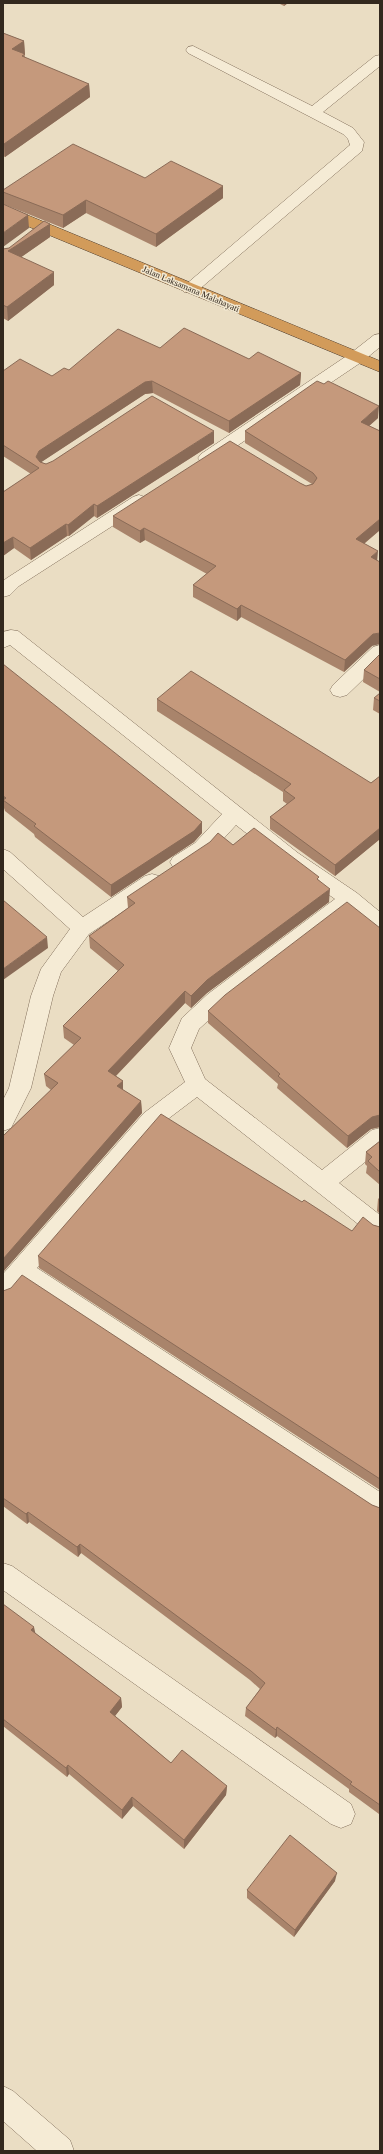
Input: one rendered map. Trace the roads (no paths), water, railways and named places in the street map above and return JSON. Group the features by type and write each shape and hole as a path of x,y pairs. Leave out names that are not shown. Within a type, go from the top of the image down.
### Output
{"highway":[{"name":"Jalan Laksamana Malahayati","path":"3,210 38,231 190,289 380,367"}],"street":[{"path":"190,289 357,148 355,137 193,50"},
{"path":"312,113 380,59"},
{"path":"191,468 236,447 380,339"},
{"path":"210,432 236,447"},
{"path":"3,591 13,582 151,493"},
{"path":"6,637 235,813 291,858 350,899 380,924"},
{"path":"340,690 380,652"},
{"path":"3,1122 20,1088 42,996 52,969 82,928 202,848 235,813"},
{"path":"3,858 82,928"},
{"path":"350,899 216,1000 190,1024 180,1048 196,1085 323,1182 380,1228"},
{"path":"3,1291 152,1119 196,1085"},
{"path":"323,1182 380,1137"},
{"path":"21,1270 380,1506"},
{"path":"3,1575 341,1814"},
{"path":"3,2101 59,2151"}]}
